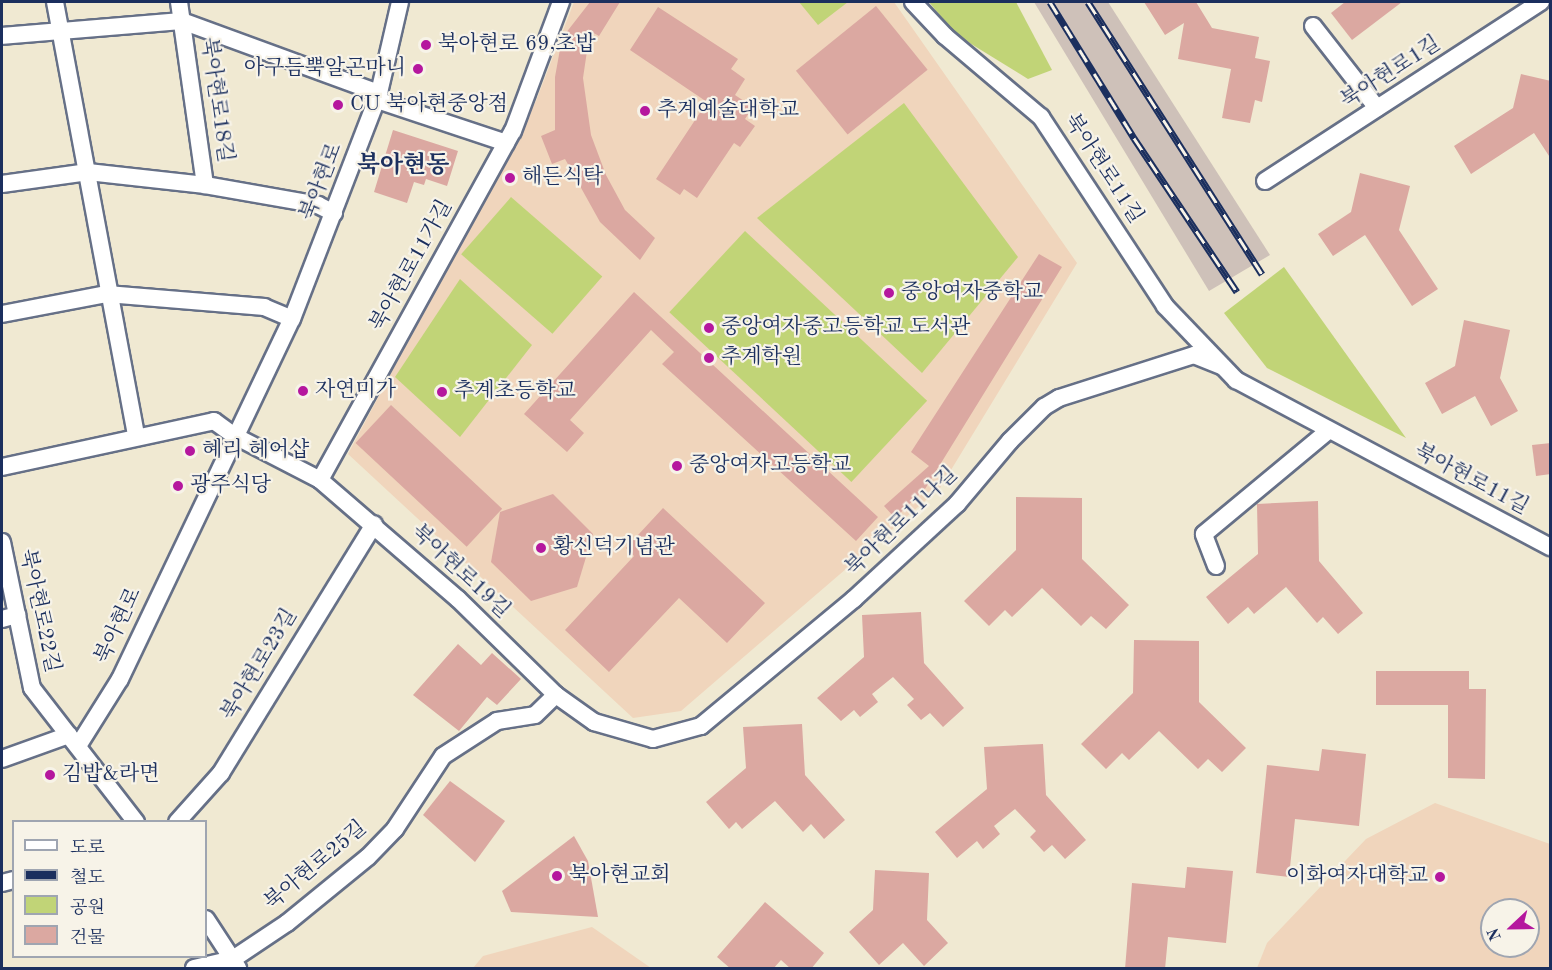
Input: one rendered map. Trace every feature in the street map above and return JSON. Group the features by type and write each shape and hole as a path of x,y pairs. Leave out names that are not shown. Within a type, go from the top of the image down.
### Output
{"street":[{"path":"55,2 88,172 107,294 136,436"},
{"name":"북아현로18길","path":"179,2 205,185"},
{"name":"북아현로","path":"74,740 120,679 233,435 292,319 378,97 400,2"},
{"name":"북아현로11가길","path":"320,480 506,143 561,2"},
{"name":"북아현로11길","path":"913,2 945,36 1041,117 1165,306 1236,380 1306,420 1551,547"},
{"name":"북아현로1길","path":"1265,181 1541,2"},
{"path":"182,21 378,97 506,143"},
{"name":"북아현로18길","path":"2,36 182,21"},
{"path":"1314,26 1377,108"},
{"name":"북아현로18길","path":"2,184 88,172 205,185 318,205 334,213"},
{"path":"2,314 107,294 264,307 292,319"},
{"name":"북아현로11나길","path":"653,739 701,726 854,599 957,504 1010,441 1044,407 1059,398 1174,359 1194,355 1223,366"},
{"path":"2,467 136,436 214,421 233,435"},
{"path":"1216,566 1204,534 1328,431"},
{"name":"북아현로19길","path":"233,435 320,480 374,524 556,695 594,722 653,739"},
{"name":"북아현로23길","path":"179,820 221,773 374,524"},
{"name":"북아현로22길","path":"2,542 9,617 32,688 74,740"},
{"name":"북아현로25길","path":"236,964 368,857 394,829 443,756 497,721 535,715 556,695"},
{"path":"2,759 74,740 134,820"},
{"path":"194,969 236,964 207,920"}],"shaded area":[{"name":"추계학원","path":"574,2 894,2 1077,263 940,488 681,711 633,718 348,454 536,101"},
{"path":"1034,2 1108,2 1270,255 1209,291"},
{"name":"이화여자대학교","path":"1435,803 1550,844 1550,968 1257,968 1267,943 1366,839"},
{"path":"592,927 651,968 473,968 483,956"}],"green space":[{"path":"799,2 848,2 818,25"},
{"path":"929,2 1016,2 1052,70 1028,79 955,34"},
{"path":"904,103 1018,257 922,373 757,218"},
{"path":"511,197 602,276 552,334 461,254"},
{"path":"745,231 927,401 851,482 669,312"},
{"path":"1284,267 1406,438 1267,368 1224,313"},
{"path":"460,279 532,345 460,437 395,377"}],"building":[{"path":"590,2 620,2 599,36 590,31 583,78 591,135 606,175 625,210 655,238 640,260 600,222 565,159 552,164 541,136 555,130 555,77 562,38"},
{"path":"1144,2 1196,2 1212,28 1259,37 1255,58 1270,61 1262,102 1255,100 1250,123 1222,118 1231,69 1178,59 1184,23 1165,35"},
{"path":"1345,2 1402,2 1352,40 1331,13"},
{"path":"876,6 928,70 848,135 796,71"},
{"path":"658,7 738,59 731,69 745,79 735,95 753,107 745,119 755,126 740,147 734,143 697,198 684,189 680,195 656,179 707,102 630,50"},
{"path":"1521,74 1551,81 1551,159 1534,133 1471,174 1454,146 1513,108"},
{"path":"393,130 458,151 447,186 426,179 424,185 414,182 407,203 374,192"},
{"path":"1360,173 1410,186 1399,230 1438,289 1412,306 1365,235 1333,256 1318,234 1351,212"},
{"name":"중앙여자중학교","path":"1039,254 1062,267 925,489 895,518 884,506 929,466 911,452"},
{"path":"634,292 878,517 856,541 662,364 674,352 651,330 570,420 584,433 567,452 524,414"},
{"path":"1464,320 1510,330 1500,378 1518,411 1491,426 1475,396 1442,414 1425,383 1455,366"},
{"name":"추계초등학교","path":"391,405 502,509 467,547 356,443"},
{"path":"1551,443 1551,474 1536,476 1532,445"},
{"name":"황신덕기념관","path":"553,494 593,534 577,587 531,601 491,562 500,512"},
{"path":"1016,497 1082,498 1082,559 1129,605 1106,629 1091,616 1081,626 1042,588 1012,617 1005,610 989,626 964,601 1016,550"},
{"path":"1318,501 1319,561 1363,613 1338,634 1323,617 1317,623 1286,587 1254,614 1248,607 1228,624 1206,597 1258,554 1257,504"},
{"path":"663,508 765,603 727,643 679,598 609,672 565,630 634,556 626,548"},
{"path":"921,612 924,663 964,708 943,727 930,713 921,720 907,705 914,699 893,677 872,694 878,702 860,717 854,710 841,721 817,698 864,657 862,615"},
{"path":"1134,640 1199,641 1199,702 1246,748 1222,772 1208,759 1198,769 1159,731 1129,760 1122,753 1106,769 1081,744 1133,693"},
{"path":"458,644 481,665 492,653 521,679 497,705 487,697 459,731 413,695"},
{"path":"1376,671 1469,671 1469,689 1486,689 1485,779 1448,778 1448,705 1376,705"},
{"path":"802,724 805,775 845,820 824,839 811,824 803,832 775,801 742,829 736,822 729,829 706,802 746,768 743,727"},
{"path":"1043,744 1046,795 1086,840 1065,859 1052,845 1044,852 1030,837 1036,831 1015,809 994,826 1000,834 983,849 977,841 957,858 935,832 987,789 984,747"},
{"path":"1322,749 1366,754 1359,826 1295,819 1289,877 1256,873 1267,765 1319,771"},
{"path":"450,781 505,821 475,862 423,815"},
{"name":"북아현교회","path":"574,836 588,861 598,917 511,912 502,891"},
{"path":"1187,867 1233,871 1226,943 1168,937 1165,969 1125,969 1132,883 1185,888"},
{"path":"875,870 929,873 927,920 948,943 924,966 903,943 879,965 849,932 873,910"},
{"path":"765,902 824,953 811,969 791,969 781,960 773,969 731,969 717,957"}],"railway":[{"path":"1050,2 1134,138 1237,292"},
{"path":"1088,2 1262,274"}],"place":[{"name":"북아현로 69,초밥","path":"426,45"},
{"name":"아구듬뿍알곤마니","path":"418,69"},
{"name":"CU 북아현중앙점","path":"338,105"},
{"name":"추계예술대학교","path":"645,111"},
{"name":"해든식탁","path":"510,178"},
{"name":"중앙여자중학교","path":"889,293"},
{"name":"중앙여자중고등학교 도서관","path":"709,328"},
{"name":"추계학원","path":"709,358"},
{"name":"자연미가","path":"303,391"},
{"name":"추계초등학교","path":"442,392"},
{"name":"혜리 헤어샵","path":"190,451"},
{"name":"중앙여자고등학교","path":"677,466"},
{"name":"광주식당","path":"178,486"},
{"name":"황신덕기념관","path":"541,548"},
{"name":"김밥&라면","path":"50,775"},
{"name":"북아현교회","path":"557,876"},
{"name":"이화여자대학교","path":"1440,877"}],"district":[{"name":"북아현동","path":"403,167"}]}
